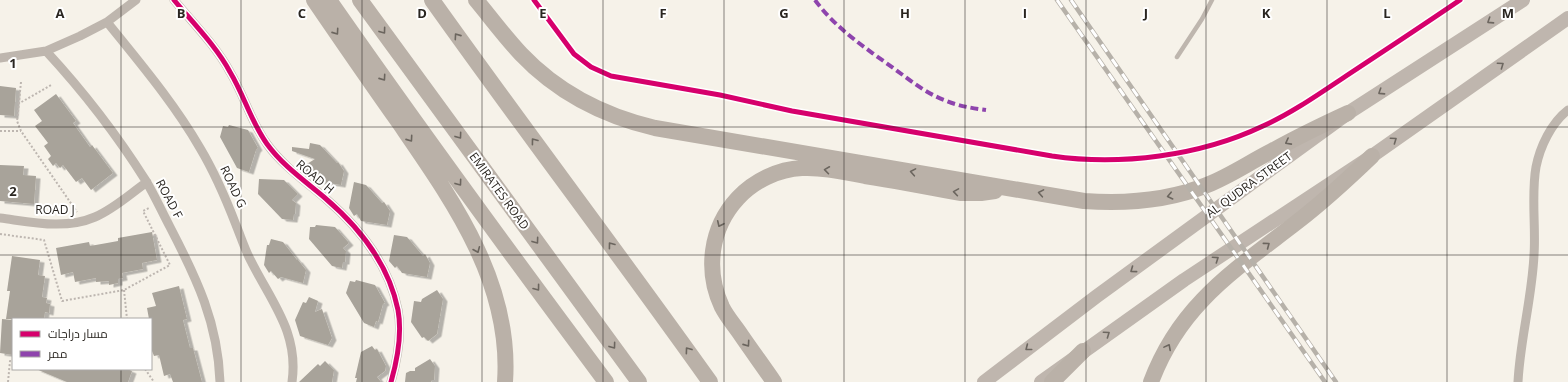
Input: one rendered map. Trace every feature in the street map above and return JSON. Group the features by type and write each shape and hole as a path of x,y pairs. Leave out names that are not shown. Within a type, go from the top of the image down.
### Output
{"highway":[{"path":"314,0 437,178 473,240 485,267 496,298 506,354 505,382"},
{"path":"329,0 481,214 606,382"},
{"name":"EMIRATES ROAD","path":"360,0 639,382"},
{"path":"432,0 484,73 634,275 710,382"},
{"path":"476,0 521,53 537,69 572,96 612,116 655,128 1008,188 1102,202 1137,202 1172,196 1201,187 1222,178 1295,138 1348,113"},
{"path":"1151,382 1170,342 1187,317 1207,294 1230,273 1316,207 1372,156"},
{"path":"774,382 723,309 713,278 713,247 717,231 732,204 743,192 770,175 801,168 833,170 960,192 981,193 1008,188"},
{"path":"1052,382 1083,351"}],"main road":[{"name":"AL QUDRA STREET","path":"984,382 1097,296 1348,113 1523,0"},
{"path":"1041,382 1184,280 1372,156 1568,18"}],"street":[{"path":"0,58 46,51 107,22 136,0"},
{"name":"ROAD H","path":"174,0 230,70 254,122 267,144 283,163 325,198 349,221 371,249 390,280 398,311 398,343 391,382"},
{"name":"ROAD G","path":"107,22 176,110 201,149 222,189 250,260 281,315 288,333 293,352 292,382"},
{"name":"ROAD F","path":"46,51 67,74 105,122 147,182 188,260 202,293 214,330 219,360 220,382"},
{"path":"1518,382 1532,279 1536,168 1544,142 1557,121 1568,110"},
{"name":"ROAD J","path":"0,218 53,225 72,224 84,221 107,211 147,182"}],"lane":[{"path":"1177,57 1194,32 1212,0"}],"path":[{"path":"21,82 17,121 21,131 84,221"},
{"path":"18,104 51,85"},
{"path":"0,131 21,131"},
{"path":"0,234 44,240 62,301 124,290 170,265 143,211 157,203"},
{"path":"124,290 127,318"},
{"path":"8,382 10,361 12,362"},
{"path":"146,370 154,382"}],"building":[{"path":"0,86 16,88 14,116 0,115"},
{"path":"56,94 76,121 73,123 90,147 92,145 113,173 91,190 82,178 76,182 63,165 60,168 56,163 53,166 48,159 51,156 44,146 48,143 35,126 42,121 34,110"},
{"path":"229,125 248,130 258,148 249,172 237,168 220,137 223,126 228,127"},
{"path":"310,143 320,145 337,163 338,162 344,171 341,185 316,181 311,174 308,176 302,167 315,159 292,151 292,147 309,149"},
{"path":"0,165 24,166 23,175 36,176 34,204 0,201"},
{"path":"259,179 284,180 298,194 292,200 296,203 293,220 282,219 258,194"},
{"path":"354,182 366,185 382,203 384,202 390,211 387,225 361,221 357,214 354,216 349,208"},
{"path":"316,225 335,227 349,243 343,248 346,251 345,262 343,262 342,268 332,266 309,239 310,227 315,227"},
{"path":"152,232 157,260 142,263 143,269 122,273 123,278 118,279 118,283 109,285 109,281 96,282 96,278 75,282 73,272 61,275 56,248 89,242 90,246 118,241 118,238"},
{"path":"394,235 407,237 423,256 425,254 430,263 427,277 402,273 397,266 395,268 389,261"},
{"path":"271,239 283,242 306,270 303,283 281,277 278,279 271,271 269,273 264,265 267,245 269,245"},
{"path":"12,256 40,260 38,275 45,276 42,297 47,298 46,303 50,304 49,313 45,312 44,318 6,319 10,291 7,291"},
{"path":"356,280 375,285 385,303 383,304 378,322 376,321 374,327 364,323 346,293 350,281 355,282"},
{"path":"179,286 187,319 183,320 190,348 193,348 202,382 173,382 170,374 164,376 159,355 154,356 152,351 152,318 149,318 147,308 156,306 152,293"},
{"path":"437,290 443,299 437,334 428,341 424,337 422,338 411,322 414,301 421,302 422,299"},
{"path":"309,297 318,301 315,312 322,309 332,338 328,345 300,336 295,320 303,302 306,303"},
{"path":"2,319 12,320 12,355 0,353"},
{"path":"372,346 375,350 377,349 386,366 385,371 377,377 381,382 356,382 357,378 355,378 361,352"},
{"path":"430,359 435,366 434,380 431,382 405,382 406,373 415,371 415,368"},
{"path":"325,361 334,370 332,382 299,382 318,364 320,366"},
{"path":"38,370 132,371 128,382 67,382"}],"railway":[{"path":"1057,0 1325,382"},
{"path":"1071,0 1336,382"}],"marked path":[{"path":"815,0 832,20 852,38 931,94 949,102 986,110"}],"cycle path":[{"path":"174,0 224,62 235,81 256,127 273,152 287,166 338,209 361,234 380,262 394,293 399,319 398,346 391,382"},
{"path":"534,0 574,54 591,67 611,76 720,95 792,111 1052,156 1105,160 1132,159 1186,151 1213,145 1263,126 1305,103 1460,0"}]}
